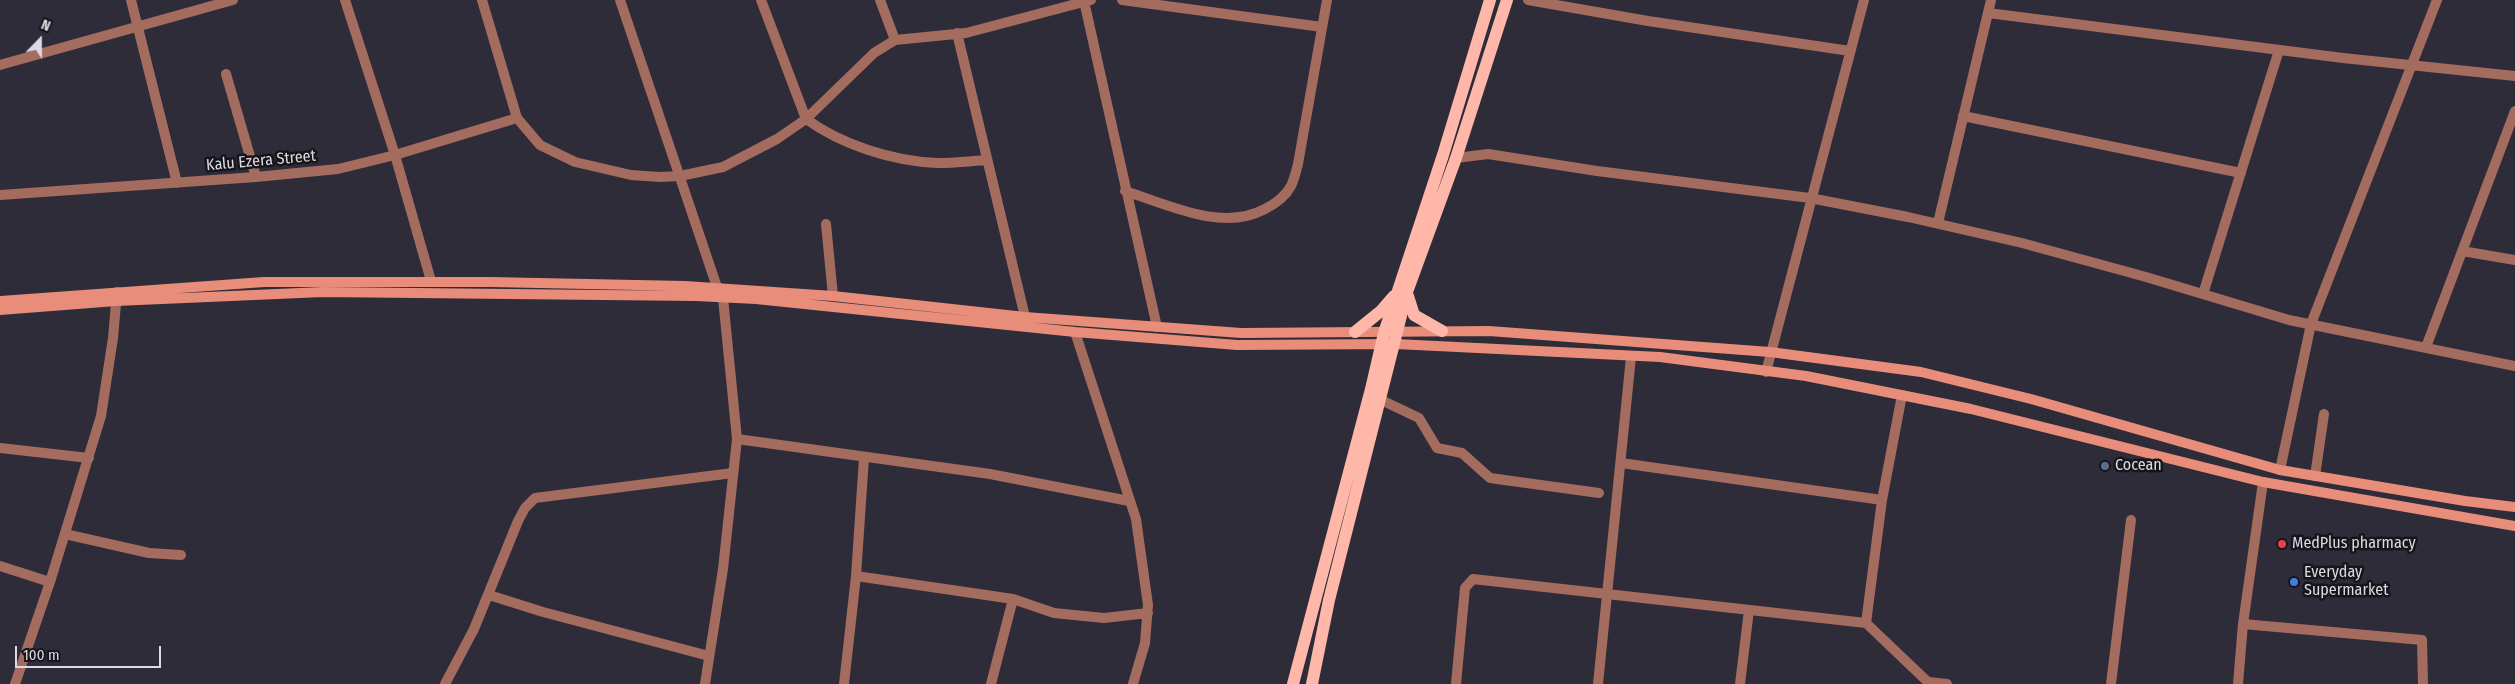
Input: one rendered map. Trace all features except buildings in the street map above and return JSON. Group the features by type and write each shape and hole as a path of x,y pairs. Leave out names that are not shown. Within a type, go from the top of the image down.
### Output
{"main road":[{"path":"1312,684 1329,600 1379,399 1397,338 1404,290 1490,0"},
{"path":"1293,684 1371,389 1382,339 1404,290 1456,158 1508,0"},
{"path":"0,310 117,296 264,282 431,282 717,287 833,296 1025,317 1242,333 1355,332 1382,339"},
{"path":"1404,290 1414,315 1442,331"},
{"path":"1355,332 1404,290"},
{"path":"0,300 339,292 723,298 834,306 1075,332 1237,345 1397,338 1442,331 1490,331 1770,352 1921,372 2031,398 2280,470 2465,502 2515,507"},
{"path":"1397,338 1660,358 1806,376 1972,409 2262,482 2515,526"},
{"path":"2153,454 2156,435"}],"street":[{"path":"131,0 177,183"},
{"path":"0,65 232,0"},
{"path":"345,0 395,155 431,282"},
{"path":"482,0 517,118 540,145 575,162 631,175 680,176 723,167 777,139 806,119 874,53 895,40 957,33 1008,23 1087,1 1125,191 1157,327"},
{"path":"620,0 717,287"},
{"path":"760,0 806,119 823,131 854,145 890,155 936,163 987,160"},
{"path":"880,0 895,40"},
{"path":"1122,0 1142,1 1322,26"},
{"path":"1125,191 1192,212 1226,220 1250,217 1277,202 1290,187 1298,164 1327,0"},
{"path":"1528,0 1648,21 1850,51"},
{"path":"1766,372 1810,198 1864,0"},
{"path":"1938,223 1991,0"},
{"path":"2280,470 2312,324 2437,0"},
{"path":"1988,13 2280,50 2515,76"},
{"path":"957,33 1025,317"},
{"path":"2203,294 2280,50"},
{"path":"226,74 256,177"},
{"path":"2426,347 2515,111"},
{"path":"1963,116 2241,172"},
{"name":"Kalu Ezera Street","path":"0,195 256,177 338,169 395,155 517,118"},
{"path":"1456,158 1488,154 1597,171 1810,198 1938,223 2203,294 2289,320 2515,366"},
{"path":"826,224 833,296"},
{"path":"2462,252 2515,260"},
{"path":"15,684 50,582 101,416 117,296"},
{"path":"705,684 723,568 737,440 723,298"},
{"path":"1075,332 1136,519 1148,613 1145,642 1133,684"},
{"path":"1598,684 1631,357"},
{"path":"1866,623 1882,500 1902,396"},
{"path":"1379,399 1420,418 1437,448 1467,456 1480,471 1490,478 1599,493"},
{"path":"2315,476 2324,414"},
{"path":"737,440 990,474 1129,501"},
{"path":"0,448 89,458"},
{"path":"844,684 856,576 864,458"},
{"path":"1621,463 1882,500"},
{"path":"445,684 489,595 524,508 535,498 733,472"},
{"path":"2238,684 2243,624 2262,482"},
{"path":"2111,684 2131,520"},
{"path":"65,534 149,553 181,554"},
{"path":"0,566 50,582"},
{"path":"856,576 1013,599 1054,613 1104,618 1148,613"},
{"path":"1456,684 1465,588 1474,579 1866,623 1930,683 1947,684"},
{"path":"489,595 543,612 709,656"},
{"path":"991,684 1013,599"},
{"path":"1740,684 1749,610"},
{"path":"2243,624 2422,640 2423,684"}],"place":[{"name":"Cocean","path":"2105,466"},
{"name":"MedPlus pharmacy","path":"2282,544"},
{"name":"Everyday Supermarket","path":"2294,582"}]}
